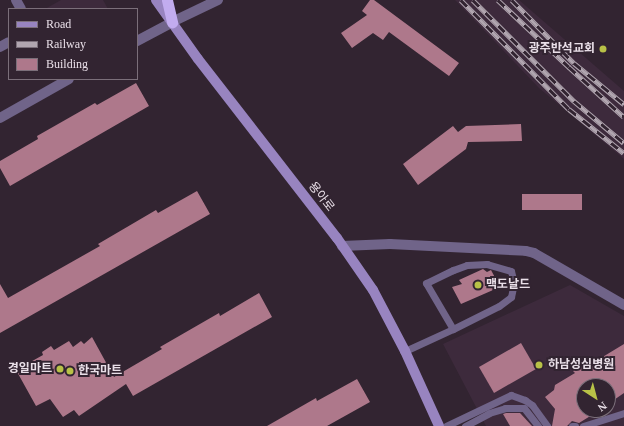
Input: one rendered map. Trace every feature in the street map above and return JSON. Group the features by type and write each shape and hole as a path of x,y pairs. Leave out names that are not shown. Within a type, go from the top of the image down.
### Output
{"highway":[{"path":"167,0 172,22"}],"main road":[{"name":"용아로","path":"156,0 198,59 342,246 373,290 405,351 439,426"}],"street":[{"path":"138,40 218,0"},
{"path":"0,118 65,80"},
{"path":"342,246 390,244 526,251 534,253 624,305"}],"lane":[{"path":"405,351 452,329 499,306 511,297 514,283 511,271 487,264 467,265 426,283 452,329"},
{"path":"446,426 511,394 532,405 547,426"},
{"path":"465,426 489,413 505,408 524,408 538,426"},
{"path":"583,426 624,413"}],"shaded area":[{"path":"61,0 103,0 107,8 47,8"},
{"path":"455,0 519,0 624,91 624,159 539,88"},
{"name":"하남성심병원","path":"570,285 624,316 624,426 486,426 443,344"}],"building":[{"path":"370,0 374,0 459,63 449,76 389,32 383,40 373,33 352,48 341,33 367,15 362,11"},
{"path":"136,83 149,106 10,186 0,168 0,161 38,139 37,136 95,103 97,105"},
{"path":"521,124 522,141 468,142 466,149 418,185 403,164 453,126 458,132 466,126"},
{"path":"197,191 210,214 0,333 0,284 8,298 100,246 98,244 156,210 158,213"},
{"path":"522,194 582,194 582,210 522,210"},
{"name":"맥도날드","path":"483,269 487,272 491,270 500,287 461,304 452,287 462,284 459,280"},
{"path":"259,293 272,317 133,396 126,384 79,416 74,410 63,417 50,399 36,406 16,370 43,355 42,352 51,346 54,350 69,341 73,347 81,341 84,344 92,337 114,377 162,349 160,347 219,313 220,316"},
{"path":"521,343 536,369 494,393 479,367"},
{"name":"하남성심병원","path":"624,344 624,393 616,398 616,378 576,378 576,418 587,418 579,423 572,421 567,426 552,426 555,409 545,397 554,390 555,385 575,373 573,371 593,358 596,361"},
{"path":"357,379 370,402 327,426 267,426 316,398 317,401"},
{"path":"520,413 532,426 510,426 503,414"}],"railway":[{"path":"461,0 569,109 624,153"},
{"path":"473,0 574,101 624,143"},
{"path":"498,0 624,117"},
{"path":"512,0 574,63 624,104"}],"place":[{"name":"광주반석교회","path":"603,49"},
{"name":"맥도날드","path":"478,285"},
{"name":"하남성심병원","path":"539,365"},
{"name":"경일마트","path":"60,369"},
{"name":"한국마트","path":"70,371"}]}
